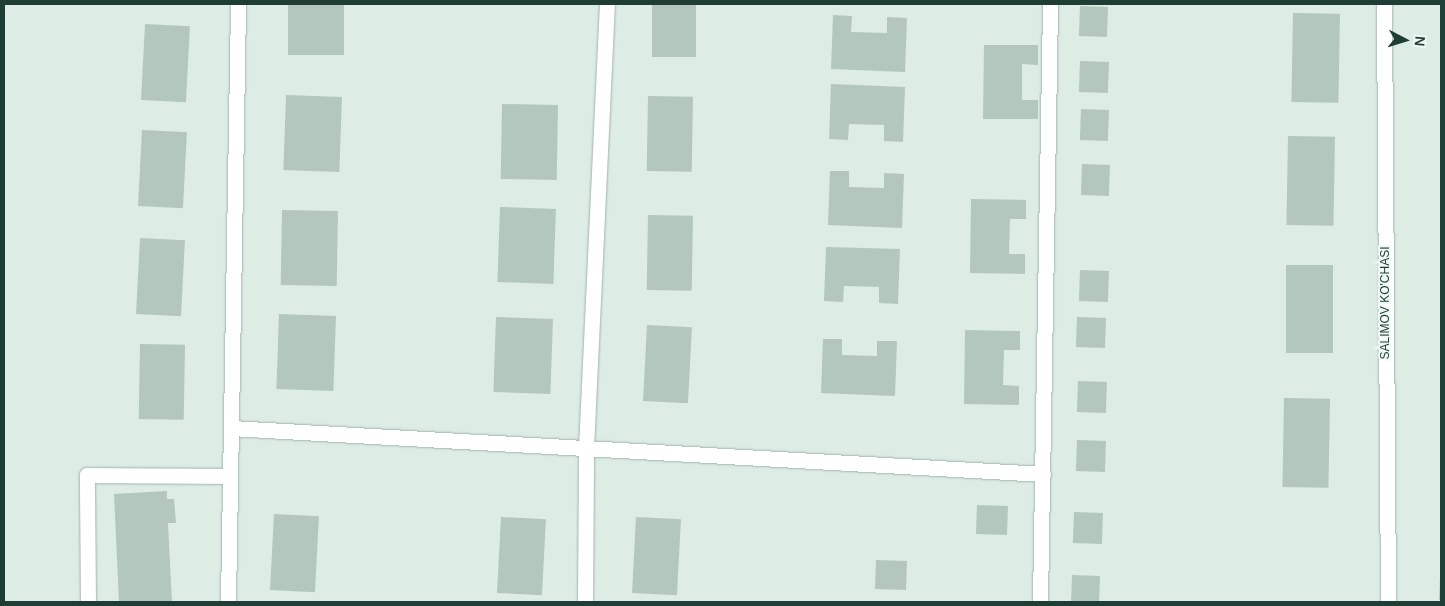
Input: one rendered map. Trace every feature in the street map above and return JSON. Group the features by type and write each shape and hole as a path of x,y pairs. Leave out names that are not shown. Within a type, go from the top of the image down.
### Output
{"street":[{"path":"228,602 238,4"},
{"path":"585,602 586,448 607,4"},
{"path":"1040,602 1050,4"},
{"name":"SALIMOV KO'CHASI","path":"1384,4 1388,602"},
{"path":"231,428 1043,474"},
{"path":"88,602 87,475 230,476"}],"building":[{"path":"288,4 344,4 344,55 288,55"},
{"path":"652,4 696,4 696,57 652,57"},
{"path":"1080,6 1108,7 1107,37 1079,36"},
{"path":"1293,13 1340,14 1338,103 1291,102"},
{"path":"833,15 852,16 851,32 887,33 887,17 907,18 905,72 831,69"},
{"path":"145,24 190,26 186,102 141,100"},
{"path":"984,45 1038,45 1038,65 1022,64 1022,100 1038,100 1038,119 983,119"},
{"path":"1080,61 1109,62 1108,93 1079,92"},
{"path":"831,84 905,87 903,142 884,141 884,125 849,124 848,140 829,139"},
{"path":"286,95 342,97 339,172 283,170"},
{"path":"648,96 693,97 692,172 647,171"},
{"path":"502,104 558,105 557,180 501,179"},
{"path":"1081,109 1109,110 1108,141 1080,140"},
{"path":"142,130 187,132 183,208 138,206"},
{"path":"1288,136 1335,137 1333,226 1286,225"},
{"path":"1082,164 1110,165 1109,196 1081,195"},
{"path":"830,171 849,171 849,187 884,188 884,173 904,174 902,228 828,225"},
{"path":"971,199 1026,200 1026,219 1010,219 1009,254 1025,254 1025,274 970,273"},
{"path":"500,207 556,209 553,284 497,282"},
{"path":"282,210 338,211 337,286 281,285"},
{"path":"648,215 693,216 692,291 647,290"},
{"path":"140,238 185,240 181,316 136,314"},
{"path":"826,247 900,249 898,304 879,303 879,287 844,286 843,302 824,301"},
{"path":"1286,265 1333,265 1333,353 1286,353"},
{"path":"1080,270 1109,271 1108,302 1079,301"},
{"path":"279,314 336,316 333,391 276,389"},
{"path":"496,317 553,319 550,394 493,392"},
{"path":"1077,317 1106,318 1105,348 1076,347"},
{"path":"647,325 692,327 688,403 643,401"},
{"path":"965,330 1020,331 1020,350 1004,350 1003,385 1019,386 1019,405 964,404"},
{"path":"823,339 842,339 842,355 877,356 877,341 897,341 895,396 821,393"},
{"path":"140,344 185,345 184,420 139,419"},
{"path":"1078,381 1107,382 1106,413 1077,412"},
{"path":"1284,398 1330,399 1328,488 1282,487"},
{"path":"1077,440 1106,441 1105,472 1076,471"},
{"path":"167,491 167,499 174,499 176,523 168,523 172,602 119,602 114,494"},
{"path":"977,505 1008,506 1007,535 976,534"},
{"path":"1074,512 1103,513 1102,544 1073,543"},
{"path":"274,514 319,516 315,592 270,590"},
{"path":"501,517 546,519 542,595 497,593"},
{"path":"636,517 681,519 677,595 632,593"},
{"path":"876,560 907,561 906,590 875,589"},
{"path":"1072,575 1100,576 1099,602 1071,602"},
{"path":"1440,577 1441,600 1439,600"}]}
